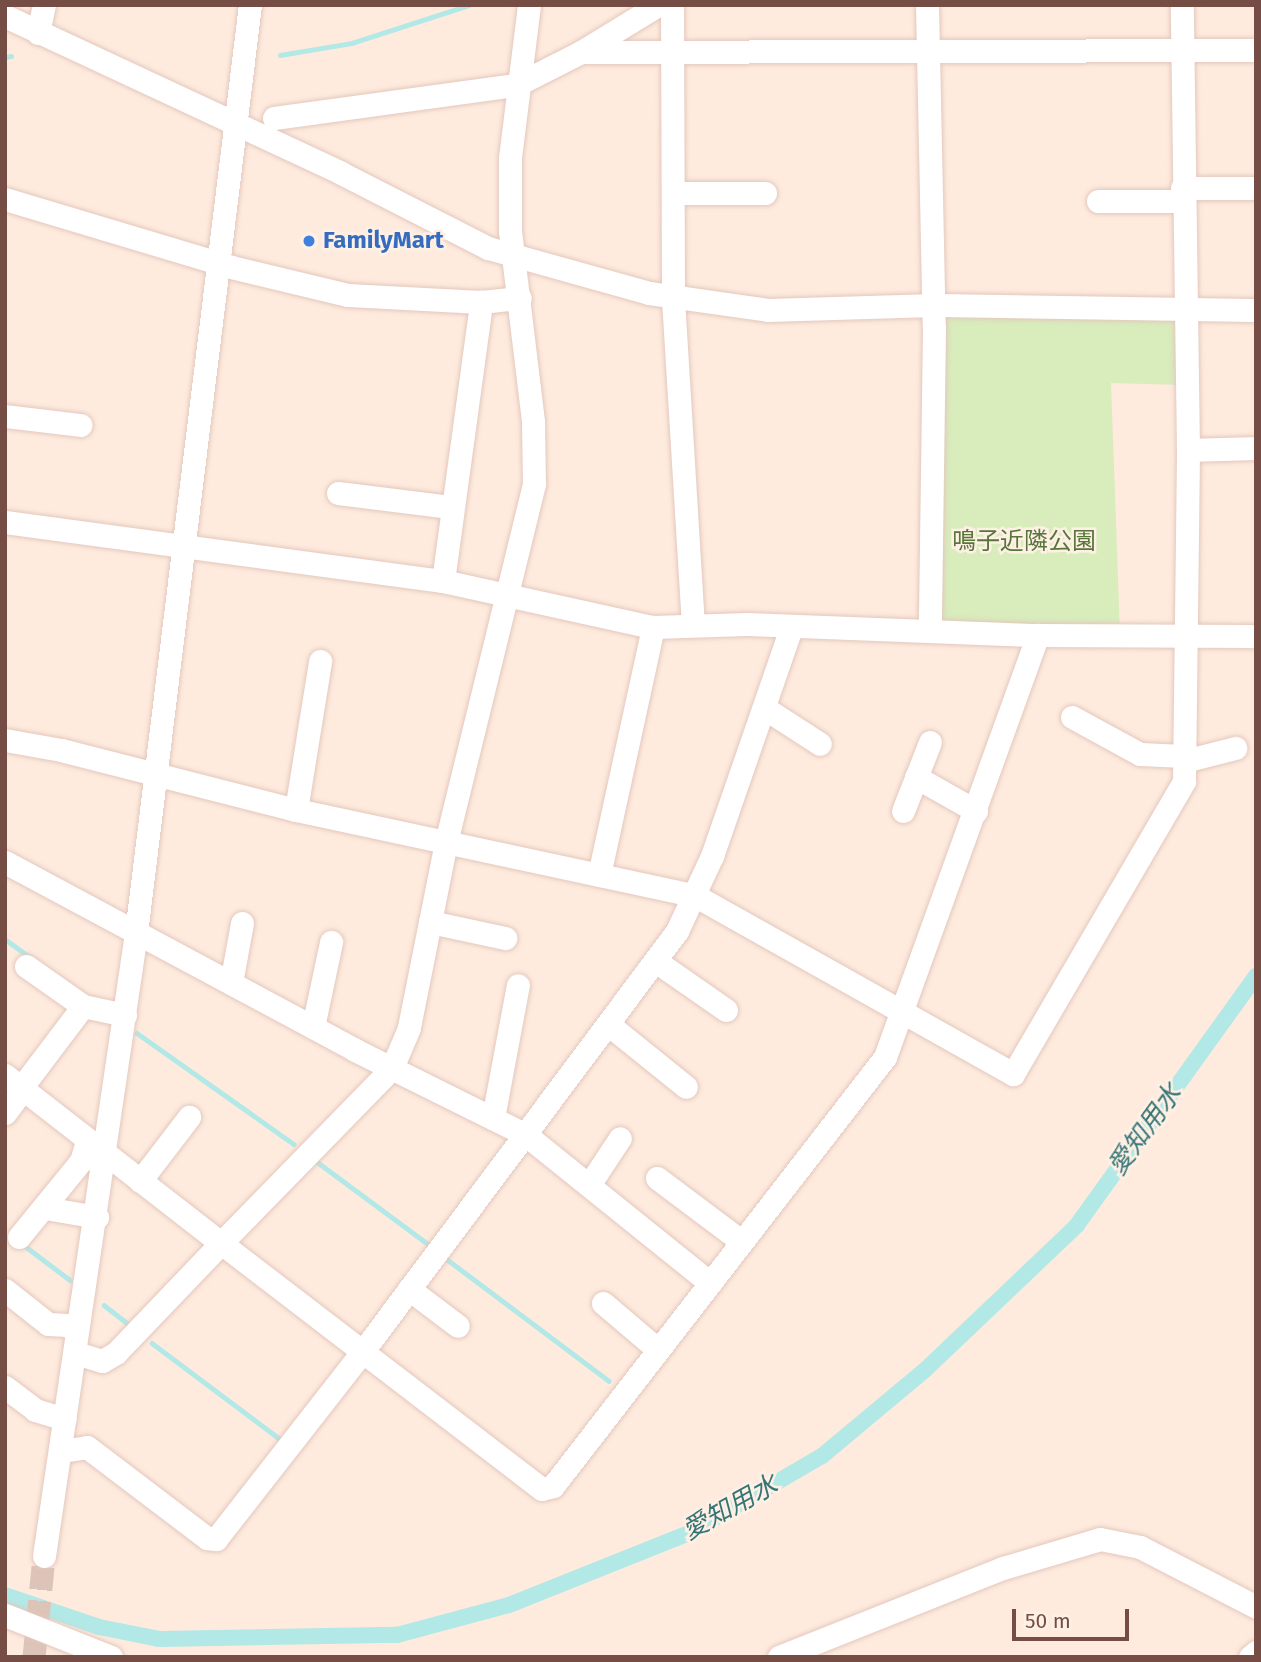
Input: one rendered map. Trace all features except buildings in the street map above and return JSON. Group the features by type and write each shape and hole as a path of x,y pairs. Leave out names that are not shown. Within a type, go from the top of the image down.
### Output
{"street":[{"path":"38,33 44,5"},
{"path":"44,1556 62,1451 75,1343 97,1217 95,1147 125,1015 136,933 233,123 250,5"},
{"path":"5,1290 48,1324 68,1325 75,1343 102,1361 116,1353 392,1068 406,1040 446,842 506,592 530,511 534,484 533,422 515,256 510,158 516,85 529,5"},
{"path":"274,118 516,85 581,52 658,5"},
{"path":"672,5 675,193 673,299 693,624"},
{"path":"927,5 934,305 930,631"},
{"path":"5,740 61,750 296,810 694,895 1013,1074 1184,781 1188,450 1183,307 1182,5"},
{"path":"5,16 233,123 488,248 673,299 768,310 934,305 1256,310"},
{"path":"581,52 1256,50"},
{"path":"1098,201 1256,188"},
{"path":"675,193 765,193"},
{"path":"5,199 217,263 348,295 481,302 520,298"},
{"path":"443,581 450,507 481,302"},
{"path":"5,416 80,425"},
{"path":"1188,450 1256,448"},
{"path":"338,493 450,507"},
{"path":"5,522 443,581 506,592 653,627 693,624 1038,635 1256,636"},
{"path":"599,876 653,627"},
{"path":"62,1451 86,1447 207,1538 216,1538 363,1351 657,962 694,895 766,709 791,628"},
{"path":"17,1084 95,1147 542,1489 553,1486 885,1057 899,1011 976,811 1038,635"},
{"path":"296,810 320,662"},
{"path":"766,709 820,744"},
{"path":"1072,717 1140,754 1184,758 1236,748"},
{"path":"903,811 930,742"},
{"path":"916,777 976,811"},
{"path":"5,862 313,1027 526,1135 709,1282"},
{"path":"430,922 505,938"},
{"path":"231,983 242,923"},
{"path":"313,1027 331,942"},
{"path":"657,962 726,1010"},
{"path":"26,966 83,1006 125,1015"},
{"path":"493,1118 518,985"},
{"path":"5,1113 17,1084 83,1006"},
{"path":"608,1024 686,1087"},
{"path":"140,1181 189,1117"},
{"path":"589,1185 620,1139"},
{"path":"19,1237 95,1147"},
{"path":"657,1178 741,1241"},
{"path":"46,1208 97,1217"},
{"path":"410,1289 458,1326"},
{"path":"603,1303 657,1349"},
{"path":"5,1387 35,1410 65,1419"},
{"path":"779,1657 1003,1568 1100,1539 1140,1547 1256,1607"},
{"path":"5,1615 111,1657"},
{"path":"1250,1657 1256,1652"}],"green space":[{"name":"鳴子近隣公園","path":"934,305 1183,307 1183,385 1111,383 1120,634 930,631"}],"waterway":[{"path":"280,55 352,43 469,5"},
{"path":"5,57 11,56"},
{"path":"5,939 31,958"},
{"name":"愛知用水","path":"5,1595 99,1627 159,1639 397,1635 509,1605 689,1533 822,1456 925,1370 1077,1225 1256,976"},
{"path":"137,1033 294,1144"},
{"path":"316,1161 428,1244"},
{"path":"21,1243 70,1280"},
{"path":"448,1260 609,1381"},
{"path":"104,1305 130,1325"},
{"path":"152,1343 284,1442"}],"tunnel":[{"path":"34,1657 44,1556"}],"place":[{"name":"FamilyMart","path":"309,241"}]}
